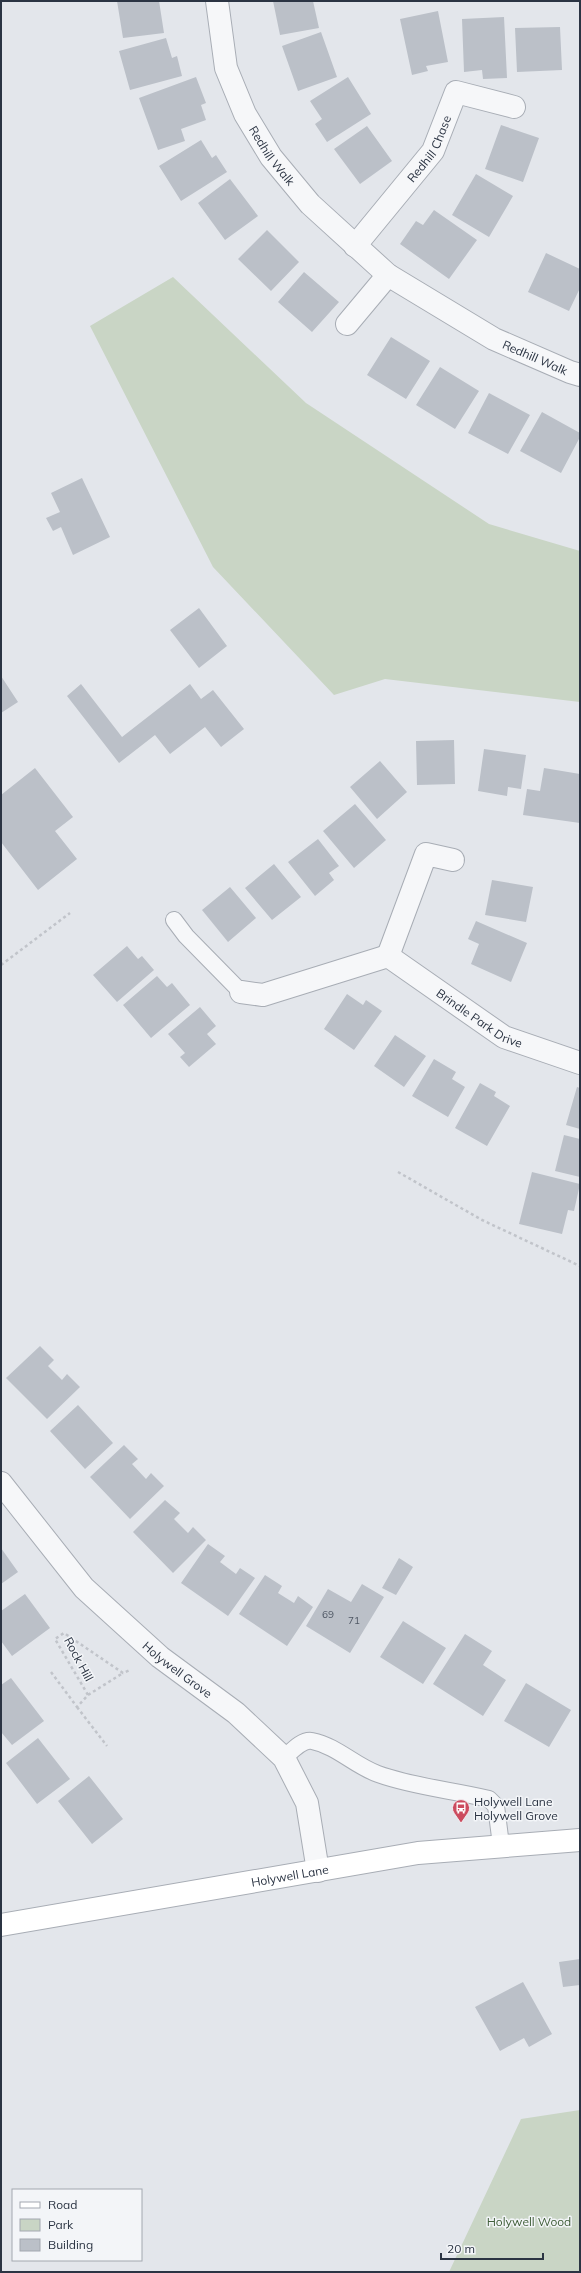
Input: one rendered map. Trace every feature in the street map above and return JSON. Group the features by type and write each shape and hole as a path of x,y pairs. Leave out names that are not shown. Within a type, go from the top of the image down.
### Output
{"main road":[{"name":"Holywell Lane","path":"1,1925 418,1853 501,1845 580,1840"}],"street":[{"name":"Redhill Walk","path":"217,1 226,68 245,114 271,157 310,204 388,275 494,339 580,375"},
{"name":"Redhill Chase","path":"355,246 433,151 456,92 514,107"},
{"path":"348,324 388,275"},
{"path":"241,992 263,995 388,956 426,854 453,860"},
{"name":"Brindle Park Drive","path":"388,956 504,1037 580,1063"},
{"name":"Holywell Grove","path":"1,1483 84,1588 160,1657 236,1713 284,1758 307,1802 318,1870"}],"lane":[{"path":"174,920 186,936 241,992"},
{"path":"284,1758 301,1744 310,1740 328,1746 376,1774 408,1784 488,1799 496,1806 501,1845"}],"path":[{"path":"1,965 70,913"},
{"path":"398,1172 482,1220 580,1266"},
{"name":"Rock Hill","path":"88,1695 55,1639 64,1633 123,1673"},
{"name":"Rock Hill","path":"77,1707 88,1695 123,1673 160,1657"},
{"path":"51,1672 107,1746"}],"green space":[{"path":"173,277 306,403 489,524 580,551 580,702 385,679 334,695 213,567 90,326"},
{"name":"Holywell Wood","path":"580,2110 580,2272 449,2272 521,2119"}],"building":[{"path":"117,1 159,1 164,33 123,38"},
{"path":"273,1 313,1 319,28 280,35"},
{"path":"438,11 448,62 426,66 428,71 412,75 400,19"},
{"path":"504,17 507,78 483,79 482,70 464,72 462,19"},
{"path":"560,27 562,70 517,72 515,28"},
{"path":"321,32 337,77 298,91 282,46"},
{"path":"166,38 172,58 177,56 182,76 130,90 119,51"},
{"path":"196,77 206,103 201,105 206,120 181,129 185,141 158,150 139,98"},
{"path":"348,77 371,114 327,142 315,124 322,119 310,101"},
{"path":"501,125 539,138 523,182 485,169"},
{"path":"367,126 392,161 360,184 334,149"},
{"path":"201,140 212,158 216,155 227,172 181,201 159,166"},
{"path":"476,174 513,196 489,237 452,215"},
{"path":"230,179 258,216 225,240 198,203"},
{"path":"434,210 477,240 449,279 400,244 416,221 423,225"},
{"path":"267,230 299,262 271,291 238,259"},
{"path":"546,253 580,269 580,288 569,311 528,292"},
{"path":"304,272 339,302 312,332 278,302"},
{"path":"391,337 430,361 406,399 367,375"},
{"path":"440,367 479,391 455,429 416,405"},
{"path":"489,393 530,415 508,454 468,433"},
{"path":"542,412 580,433 580,437 561,473 520,451"},
{"path":"82,478 110,537 73,555 61,527 53,531 46,518 60,512 51,493"},
{"path":"199,608 227,646 199,668 170,630"},
{"path":"1,676 18,702 1,713"},
{"path":"81,684 122,737 190,684 201,699 213,690 244,729 221,747 205,727 170,754 155,735 119,763 67,696"},
{"path":"454,740 455,784 417,785 416,741"},
{"path":"484,749 526,755 521,789 508,787 507,796 478,791"},
{"path":"380,761 407,792 377,819 350,787"},
{"path":"35,768 73,817 55,831 77,859 38,890 1,842 1,795"},
{"path":"544,768 580,774 580,823 523,815 527,789 540,791"},
{"path":"355,804 386,840 354,868 323,831"},
{"path":"318,839 339,866 329,873 334,880 315,896 288,862"},
{"path":"274,864 301,897 272,920 245,888"},
{"path":"492,880 533,887 526,922 485,915"},
{"path":"230,887 256,918 228,942 202,910"},
{"path":"476,921 527,943 511,982 471,964 479,944 468,939"},
{"path":"127,946 138,959 142,956 154,970 117,1002 93,975"},
{"path":"157,976 167,987 172,983 190,1005 151,1038 123,1005"},
{"path":"347,994 363,1005 366,1000 382,1011 354,1050 324,1029"},
{"path":"200,1007 216,1026 207,1034 216,1044 189,1067 180,1057 185,1053 168,1034"},
{"path":"395,1035 426,1056 404,1087 374,1066"},
{"path":"434,1059 456,1072 452,1079 465,1087 448,1117 412,1096"},
{"path":"480,1083 496,1092 494,1096 510,1106 487,1146 455,1128"},
{"path":"577,1087 580,1088 580,1129 566,1125"},
{"path":"564,1135 580,1139 580,1177 555,1171"},
{"path":"532,1172 580,1184 574,1211 568,1210 562,1234 519,1224"},
{"path":"40,1346 54,1360 48,1366 62,1380 67,1374 80,1387 47,1419 6,1378"},
{"path":"78,1405 113,1443 85,1469 50,1431"},
{"path":"124,1445 138,1459 132,1464 146,1479 151,1473 164,1486 130,1519 90,1477"},
{"path":"165,1500 180,1513 174,1519 188,1533 193,1527 206,1540 173,1573 133,1532"},
{"path":"208,1544 225,1556 220,1562 236,1574 240,1568 255,1578 228,1616 181,1583"},
{"path":"1,1548 18,1572 1,1584"},
{"path":"399,1558 413,1567 396,1595 382,1588"},
{"path":"265,1575 282,1586 278,1593 294,1603 298,1596 313,1607 287,1646 239,1614"},
{"path":"362,1584 384,1597 350,1653 306,1626 328,1589 351,1602"},
{"path":"25,1594 50,1628 12,1656 1,1641 1,1611"},
{"path":"403,1621 446,1648 423,1684 380,1657"},
{"path":"465,1634 492,1651 483,1665 506,1680 483,1716 433,1684"},
{"path":"11,1678 44,1721 12,1745 1,1732 1,1685"},
{"path":"526,1683 571,1710 549,1747 504,1721"},
{"path":"38,1738 70,1779 37,1804 6,1763"},
{"path":"89,1776 123,1819 92,1844 58,1801"},
{"path":"580,1959 580,1985 563,1987 559,1962"},
{"path":"523,1982 552,2034 529,2047 524,2038 500,2051 475,2007"}],"place":[{"name":"Holywell Lane Holywell Grove","path":"461,1823"}]}
